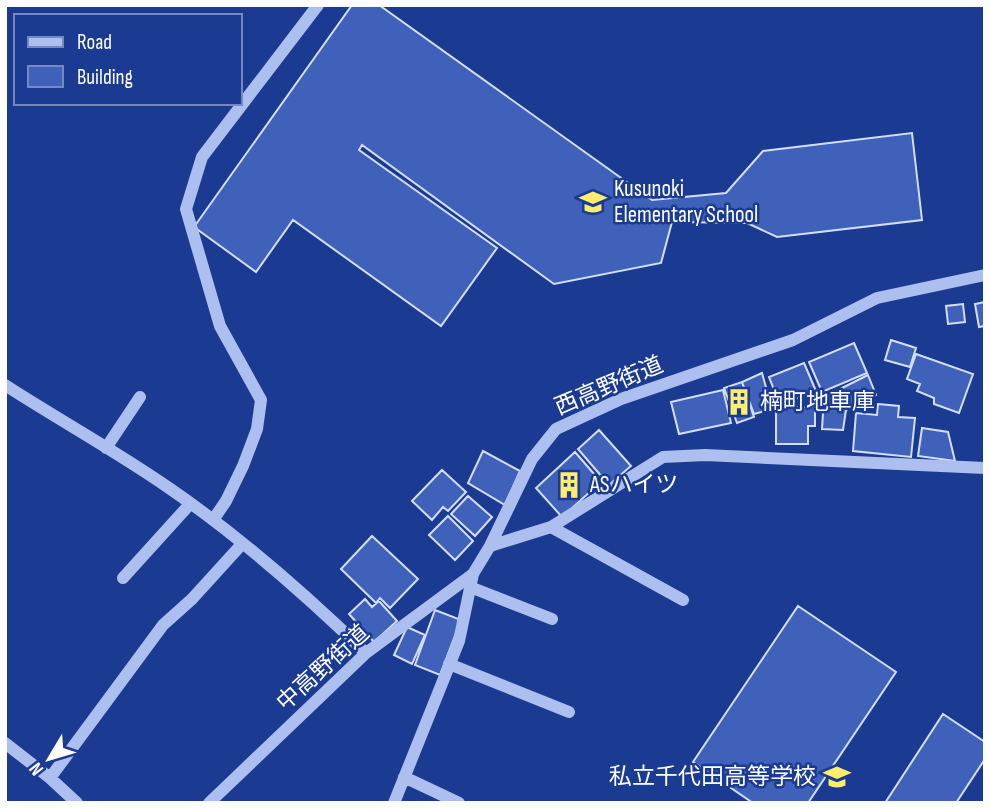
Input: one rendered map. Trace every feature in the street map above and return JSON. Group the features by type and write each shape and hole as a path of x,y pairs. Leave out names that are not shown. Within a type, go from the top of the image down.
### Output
{"street":[{"path":"242,105 318,5"},
{"path":"213,520 226,501 243,466 257,429 261,400 220,326 186,209 202,157 242,105"},
{"name":"西高野街道","path":"394,803 459,641 471,581 532,459 556,429 621,399 793,340 877,299 985,275"},
{"path":"5,385 106,448 213,520 330,618 366,653"},
{"path":"106,448 140,397"},
{"path":"490,546 551,527 663,457 705,455 985,468"},
{"path":"123,578 190,504"},
{"path":"551,527 683,600"},
{"path":"50,778 163,625 192,599 242,544"},
{"path":"471,581 552,618"},
{"name":"中高野街道","path":"209,803 366,653 471,581"},
{"path":"449,664 569,712"},
{"path":"5,743 77,803"},
{"path":"404,777 459,803"}],"building":[{"path":"352,5 379,5 652,200 726,193 763,151 912,133 922,220 777,237 747,223 672,222 661,263 554,284 362,145 359,150 497,248 441,326 293,220 256,272 194,227"},
{"path":"985,302 985,326 979,327 975,304"},
{"path":"963,304 965,322 948,324 946,306"},
{"path":"891,340 916,348 910,367 885,360"},
{"path":"854,343 867,373 822,392 809,362"},
{"path":"916,354 973,374 959,413 934,404 934,398 917,391 920,384 907,379"},
{"path":"804,363 816,391 780,405 769,377"},
{"path":"762,373 772,409 754,414 742,382"},
{"path":"868,375 876,395 846,410 843,430 822,429 824,397"},
{"name":"楠町地車庫","path":"742,382 754,417 737,423 724,388"},
{"path":"723,390 731,423 679,434 671,402"},
{"path":"878,404 899,406 898,417 915,418 911,457 853,451 856,413 877,415"},
{"path":"776,407 815,407 815,426 808,426 808,444 776,444"},
{"path":"922,428 948,432 955,461 918,456"},
{"path":"599,430 631,466 609,485 578,449"},
{"path":"483,451 520,471 505,505 468,483"},
{"name":"ASハイツ","path":"575,452 601,482 562,517 536,488"},
{"path":"442,470 466,492 448,511 443,507 432,520 412,501"},
{"path":"468,496 492,517 475,536 451,514"},
{"path":"448,516 473,541 455,560 429,535"},
{"path":"372,536 418,579 390,608 380,598 376,603 341,569"},
{"path":"365,599 372,607 379,601 397,621 374,642 349,614"},
{"path":"798,606 896,672 808,803 753,803 693,762"},
{"path":"435,610 461,620 440,675 415,665"},
{"path":"407,627 425,635 412,664 394,655"},
{"path":"943,714 985,742 985,759 956,803 885,803"}],"place":[{"name":"Kusunoki Elementary School","path":"593,202"},
{"name":"楠町地車庫","path":"739,402"},
{"name":"ASハイツ","path":"569,485"},
{"name":"私立千代田高等学校","path":"837,777"}]}
